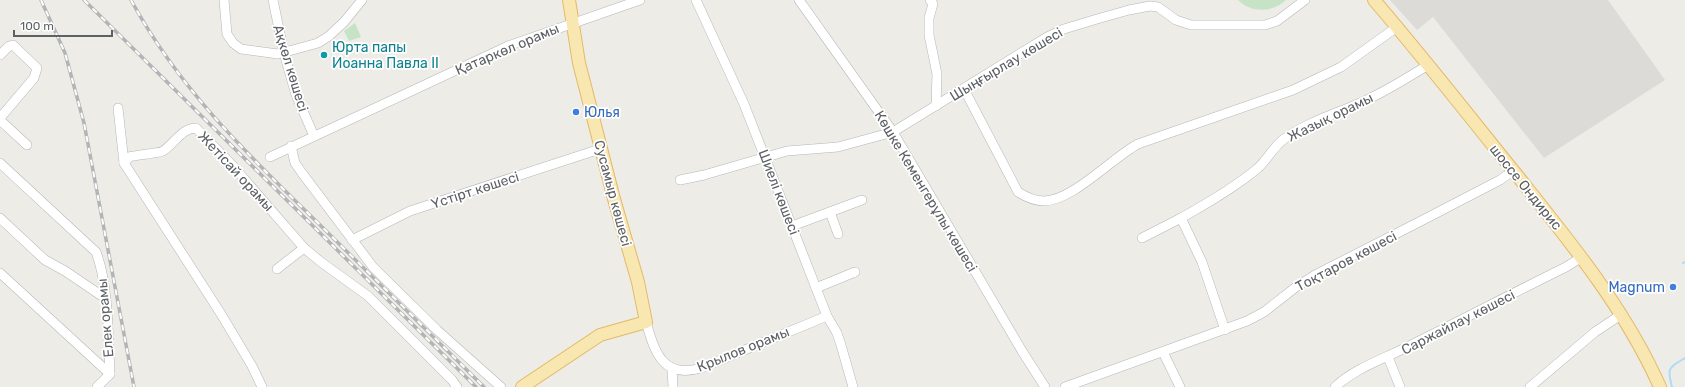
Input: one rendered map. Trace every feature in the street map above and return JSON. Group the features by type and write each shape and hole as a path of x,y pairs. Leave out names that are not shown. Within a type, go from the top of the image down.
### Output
{"main road":[{"name":"Сусамыр көшесі","path":"569,0 579,63 600,149 638,282 646,322"},
{"name":"шоссе Ондирис","path":"1374,0 1582,257 1632,330 1660,387"},
{"path":"525,386 600,335 646,322"}],"street":[{"path":"224,0 227,34 236,46 241,49 269,53 284,53 318,43 329,36 362,0"},
{"name":"Ақкөл көшесі","path":"273,0 284,53 296,95 314,136"},
{"name":"Қатаркөл орамы","path":"270,157 508,46 572,22 640,0"},
{"name":"Шиелі көшесі","path":"696,0 744,104 827,316 841,345 853,387"},
{"name":"Көшке Кеменгерұлы көшесі","path":"799,0 893,132 1022,351 1045,387"},
{"name":"Шыңғырлау көшесі","path":"893,132 1047,37 1064,29 1129,10 1150,6 1158,7 1176,20 1191,25 1265,26 1277,21 1305,0"},
{"path":"934,1 929,18 929,35 937,74 936,106"},
{"path":"964,89 1018,192 1032,200 1044,201 1064,195 1138,144 1293,90 1341,68 1397,27"},
{"path":"0,55 9,46 13,45 37,68 34,78 0,119 27,145"},
{"name":"Жазық орамы","path":"1142,238 1221,196 1259,167 1268,158 1274,148 1284,139 1303,127 1363,102 1428,65"},
{"path":"118,108 124,163 224,320 252,366 262,387"},
{"name":"Жетісай орамы","path":"124,163 129,157 142,154 162,153 177,140 183,132 196,128 233,166 304,248 368,296 452,380 457,387"},
{"path":"680,180 704,175 787,152 838,147 893,132"},
{"path":"291,146 295,163 373,267 437,330 500,387"},
{"name":"Үстірт көшесі","path":"352,240 410,211 600,149"},
{"name":"Елек орамы","path":"0,163 96,252 100,264 105,298 110,374 97,387"},
{"name":"Тоқтаров көшесі","path":"1065,387 1225,330 1264,312 1296,287 1315,275 1441,211 1500,180 1513,171"},
{"path":"792,226 862,200"},
{"path":"830,212 838,234"},
{"path":"0,218 44,260 65,271 105,298"},
{"path":"1181,218 1202,262 1225,330"},
{"path":"277,269 304,248"},
{"name":"Саржайлау көшесі","path":"1335,387 1342,380 1369,364 1388,357 1566,267 1582,257"},
{"path":"816,288 855,272"},
{"path":"0,273 110,374"},
{"path":"1530,387 1595,332 1622,314"},
{"name":"Крылов орамы","path":"672,370 689,371 701,368 827,316"},
{"name":"Сусамыр көшесі","path":"646,322 653,344 662,360 672,370"},
{"path":"1163,352 1180,387"},
{"path":"1388,357 1400,387"},
{"path":"672,370 673,387"}],"shaded area":[{"path":"1390,0 1608,0 1665,80 1544,158 1433,17 1417,30"}],"green space":[{"path":"1238,0 1286,0 1274,7 1262,10 1249,7"},
{"path":"355,23 361,37 349,41 344,31"}],"waterway":[{"path":"1672,387 1669,372 1670,369 1685,358"}],"railway":[{"path":"41,0 65,53 84,123 134,387"},
{"path":"84,0 476,387"},
{"path":"131,0 149,32 191,90 214,117 262,168 484,387"}],"place":[{"name":"Юрта папы Иоанна Павла II","path":"324,55"},
{"name":"Юлья","path":"576,112"},
{"name":"Magnum","path":"1673,287"}]}
